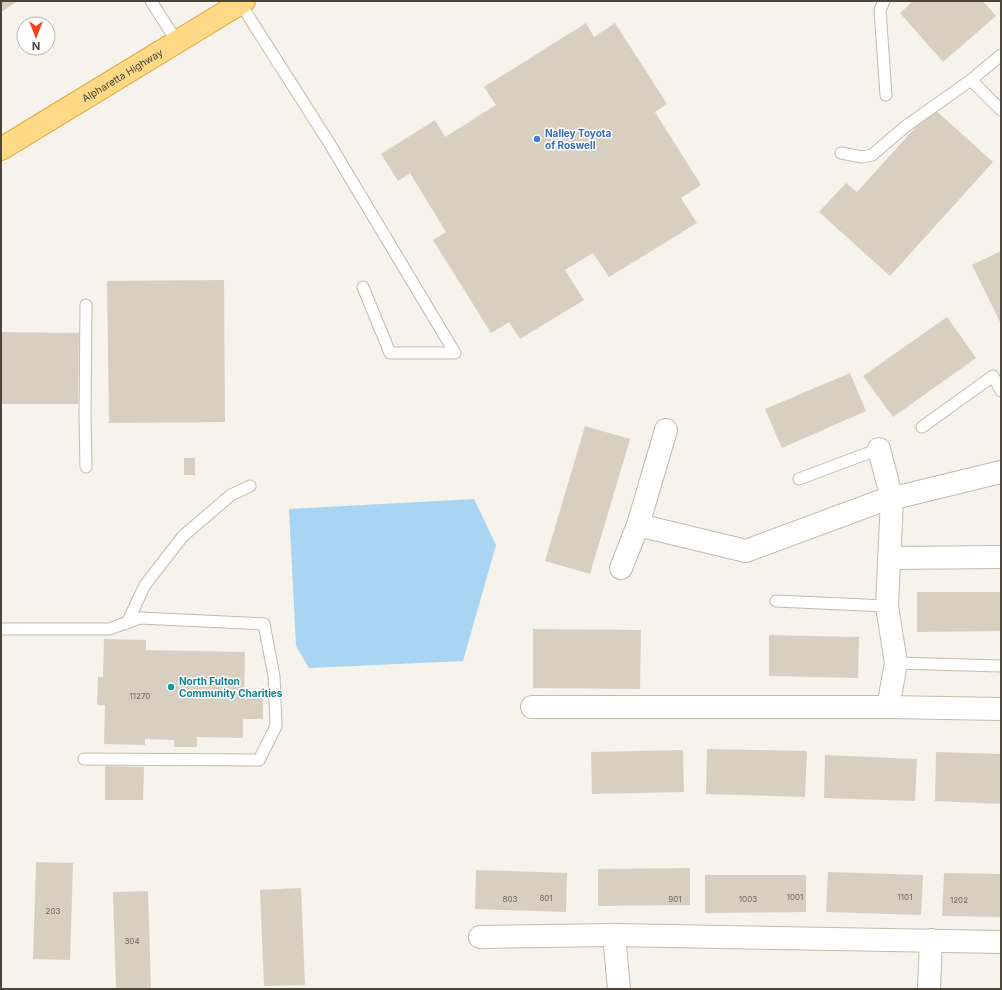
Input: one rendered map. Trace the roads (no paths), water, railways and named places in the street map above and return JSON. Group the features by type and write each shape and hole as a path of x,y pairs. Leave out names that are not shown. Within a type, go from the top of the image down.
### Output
{"highway":[{"name":"Alpharetta Highway","path":"1,149 242,2"}],"street":[{"path":"621,568 638,525 666,430"},
{"path":"879,449 892,499 887,606 896,663 888,707"},
{"path":"638,525 746,551 878,502 1001,472"},
{"path":"889,558 1001,557"},
{"path":"532,707 888,707 1001,709"},
{"path":"614,935 619,989"},
{"path":"480,937 614,935 1001,942"},
{"path":"928,989 930,940"}],"lane":[{"path":"151,1 177,42"},
{"path":"884,1 880,10 886,94"},
{"path":"242,2 328,141 455,353 390,353 362,288"},
{"path":"841,153 862,157 872,155 906,126 971,80 1001,55"},
{"path":"971,80 1001,110"},
{"path":"86,305 86,467"},
{"path":"922,427 993,376 1001,391"},
{"path":"799,479 879,449"},
{"path":"127,623 145,585 183,536 231,495 250,486"},
{"path":"776,601 887,606"},
{"path":"1,629 109,629 140,618 264,624 274,676 276,726 259,760 84,759"},
{"path":"896,663 1001,666"}],"water":[{"path":"474,499 496,545 463,661 309,668 296,646 289,509"}],"place":[{"name":"Nalley Toyota of Roswell","path":"537,139"},
{"name":"North Fulton Community Charities","path":"171,687"}]}
